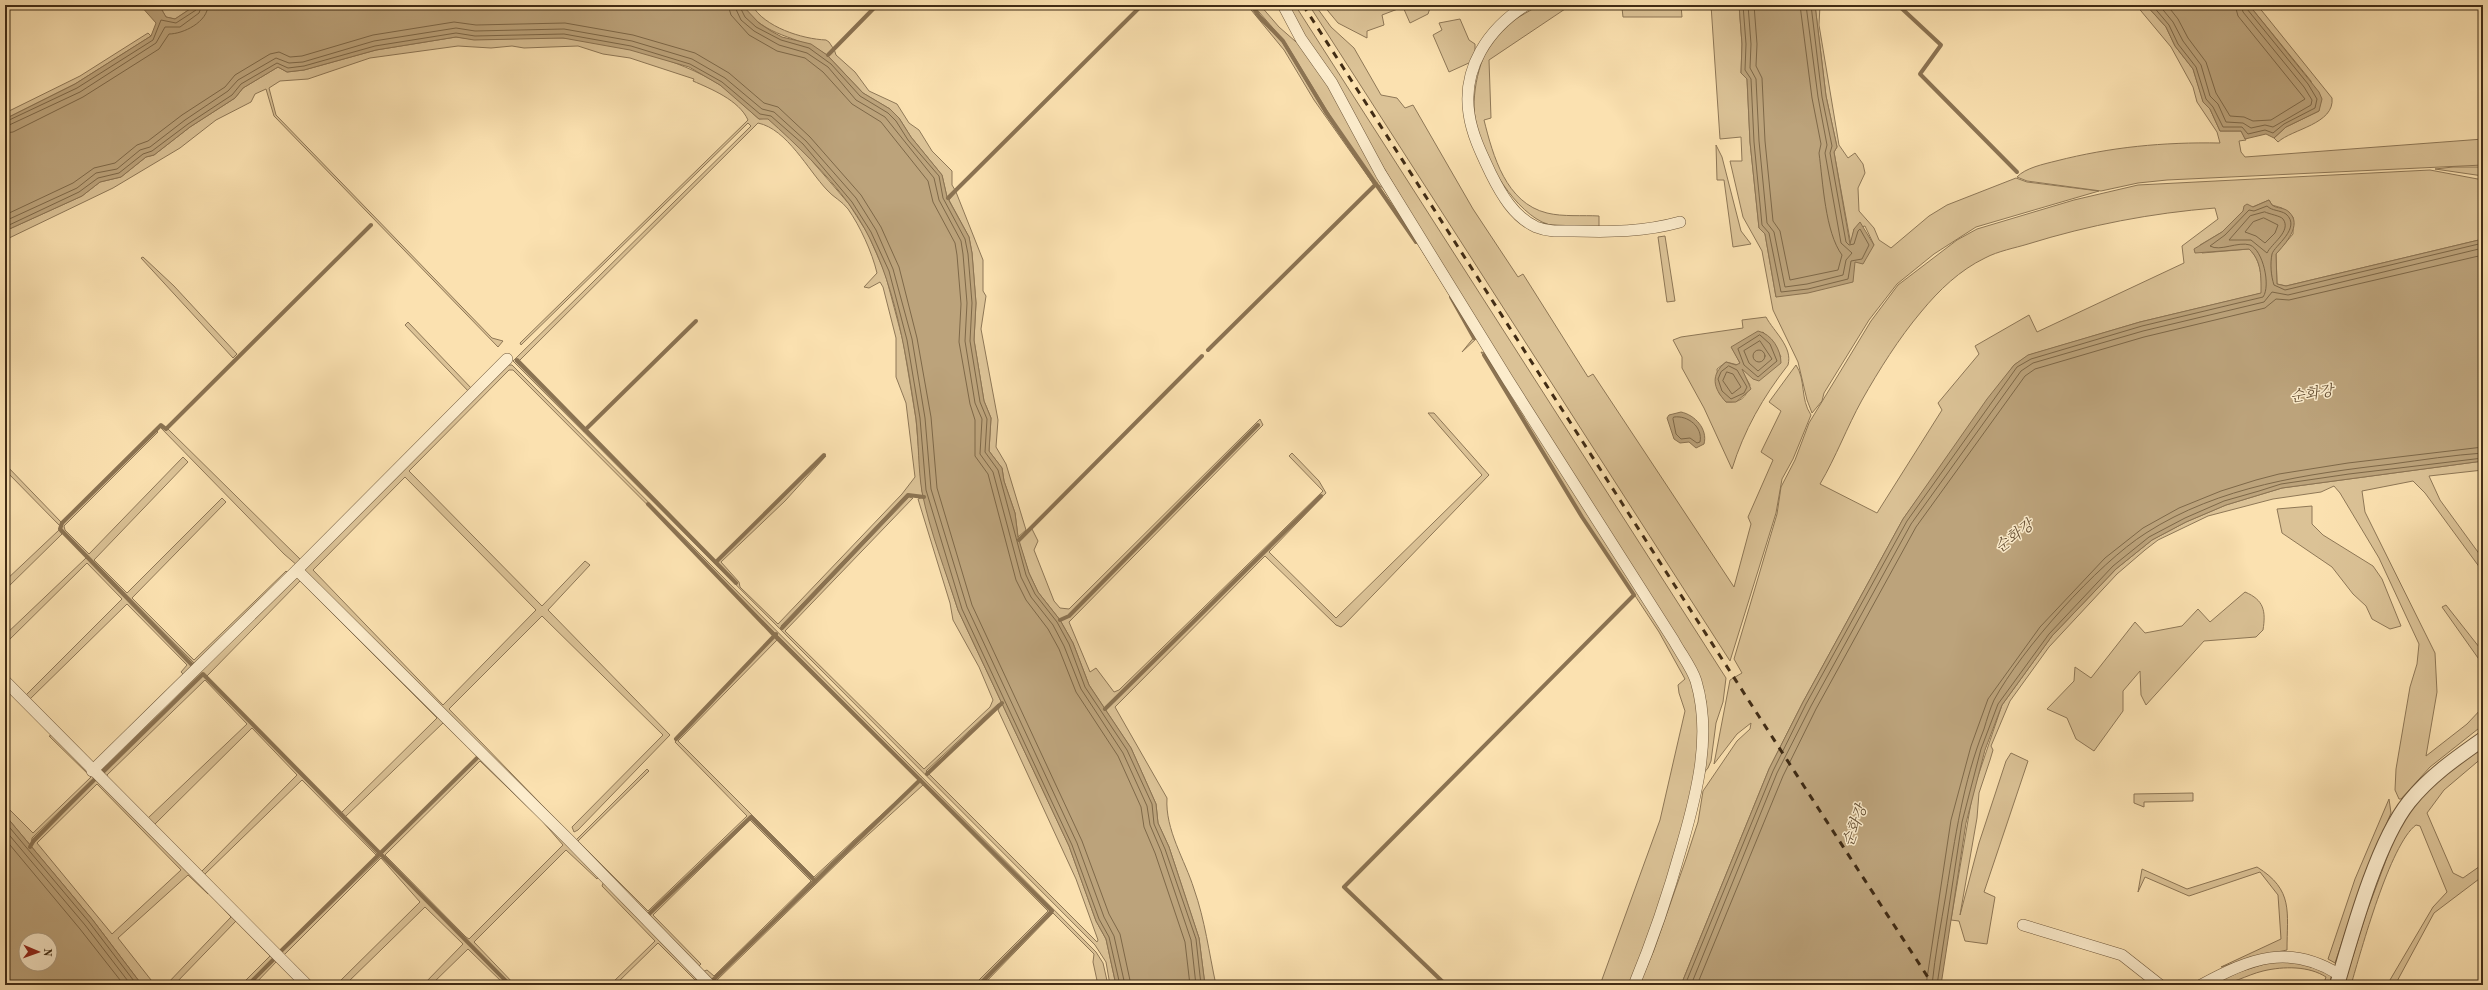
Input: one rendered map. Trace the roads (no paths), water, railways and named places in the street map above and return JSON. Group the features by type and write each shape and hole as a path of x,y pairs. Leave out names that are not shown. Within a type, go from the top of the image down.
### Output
{"street":[{"path":"1282,5 1301,39 1332,84 1381,174 1508,380 1696,679 1701,707 1702,746 1695,802 1660,920 1634,985"},
{"path":"1526,5 1501,23 1484,44 1473,69 1468,95 1469,114 1478,144 1496,184 1509,203 1521,217 1535,226 1556,231 1628,232 1680,222"},
{"path":"92,771 297,570 507,359"},
{"path":"297,570 569,840 707,984"},
{"path":"5,681 92,771 307,985"},
{"path":"2201,985 2244,966 2278,957 2313,960 2339,980 2379,860 2397,821 2409,803 2434,775 2483,739"},
{"path":"2023,925 2122,955 2160,985"}],"water":[{"path":"140,5 159,5 166,17 175,19 196,5 742,5 759,23 771,31 782,37 811,44 827,55 863,93 890,109 899,118 911,137 942,175 947,197 969,237 972,253 976,303 974,340 984,401 991,418 989,451 1002,468 1004,481 1015,513 1018,537 1029,573 1038,592 1060,620 1073,643 1089,685 1131,748 1156,804 1158,823 1169,847 1199,938 1205,985 1116,985 1106,939 1096,921 1069,846 958,610 938,552 922,492 916,419 907,364 902,336 887,280 864,228 849,204 811,160 779,129 768,119 759,119 720,85 689,67 630,50 563,38 474,40 456,37 376,50 304,70 287,72 278,67 243,88 235,98 190,127 154,155 146,157 121,177 100,182 82,196 5,231 5,119 75,84 151,36 156,23"},
{"path":"1739,5 1815,5 1826,96 1837,147 1834,152 1850,244 1854,229 1860,222 1874,245 1863,264 1855,262 1853,282 1808,293 1776,297 1765,234 1759,228 1750,142 1747,79 1741,73 1742,44"},
{"path":"2146,5 2249,5 2319,92 2322,99 2319,111 2286,127 2274,138 2266,134 2245,139 2241,131 2220,131 2210,109 2203,102 2193,69 2175,46 2166,27"},
{"name":"순화강","path":"2269,200 2272,205 2285,209 2293,217 2294,223 2291,234 2276,254 2277,284 2286,286 2483,239 2483,461 2282,488 2226,505 2186,522 2152,540 2116,569 2052,636 2002,705 1985,750 1966,823 1941,985 1681,985 1769,769 1803,702 1903,519 1987,399 2014,365 2028,355 2140,322 2261,293 2261,275 2259,264 2249,249 2195,253 2194,249 2222,232 2243,211 2244,206 2247,204 2253,207"},
{"path":"1758,331 1768,335 1775,343 1781,358 1781,363 1759,381 1753,379 1742,369 1751,389 1736,402 1726,402 1716,387 1715,382 1717,372 1726,362 1736,365 1740,363 1731,347"},
{"path":"1681,412 1695,419 1702,428 1705,438 1704,444 1696,448 1689,442 1680,443 1674,439 1667,418 1669,415"},
{"path":"5,815 92,919 142,985 5,985"}],"waterway":[{"path":"828,55 877,5"},
{"path":"948,198 1142,5"},
{"path":"1252,5 1259,16 1283,41 1326,112 1416,242"},
{"path":"1898,5 1941,45 1920,74 2017,172"},
{"path":"1208,350 1376,184"},
{"path":"194,667 60,529 62,523 161,425 166,429 371,225"},
{"path":"1451,297 1474,338"},
{"path":"585,430 696,321"},
{"path":"1446,985 1344,887 1634,595 1582,517 1484,355"},
{"path":"1019,540 1202,356"},
{"path":"517,360 736,583"},
{"path":"1060,620 1069,616 1258,425"},
{"path":"716,562 824,455"},
{"path":"782,628 908,495 924,497"},
{"path":"1105,709 1321,496"},
{"path":"648,504 775,636 1052,911 979,985"},
{"path":"676,739 776,634"},
{"path":"104,771 203,674 510,985"},
{"path":"927,774 1002,703"},
{"path":"281,951 479,756"},
{"path":"30,847 34,840 95,779"},
{"path":"713,980 920,780"},
{"path":"649,914 751,817 815,881"},
{"path":"248,985 274,959"}],"railway":[{"path":"1303,5 1933,985"}]}
